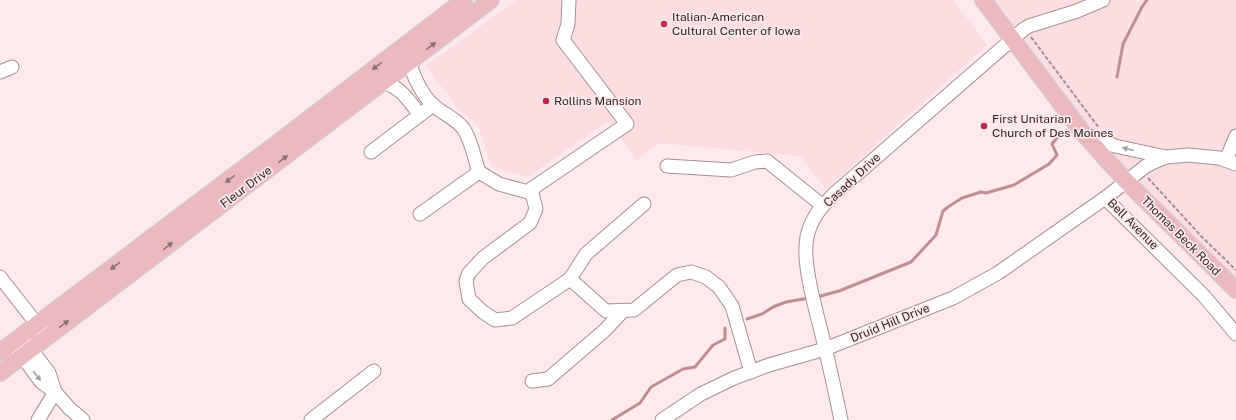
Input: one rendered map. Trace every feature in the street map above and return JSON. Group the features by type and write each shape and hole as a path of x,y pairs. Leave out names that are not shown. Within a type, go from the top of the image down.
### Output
{"main road":[{"name":"Fleur Drive","path":"11,344 273,147 464,0"},
{"name":"Fleur Drive","path":"0,373 490,0"},
{"path":"983,0 1083,133 1126,181"},
{"name":"Thomas Beck Road","path":"1126,181 1236,290"}],"street":[{"path":"527,192 627,124 563,40 572,24 569,0"},
{"name":"Casady Drive","path":"841,420 812,294 806,253 806,239 813,219 834,194 1012,38 1029,26 1077,12 1103,0"},
{"path":"410,62 411,71 416,81 433,105 449,115 462,127 470,141 479,172 499,184 532,193 536,209 530,223 483,258 469,273 466,282 469,299 482,312 495,320 512,318 570,279 586,254 644,204"},
{"path":"402,92 416,81"},
{"path":"383,82 392,85 402,92 420,115"},
{"path":"371,152 433,105"},
{"path":"1083,133 1115,146 1166,157 1188,154 1219,158 1231,162 1236,136"},
{"name":"Bell Avenue","path":"1166,157 1146,166 1105,198 1204,296 1236,334"},
{"path":"667,166 730,170 755,162 767,161 823,206"},
{"path":"420,214 479,172"},
{"name":"Druid Hill Drive","path":"662,420 701,394 734,378 769,365 825,349 953,298 998,273 1105,198"},
{"path":"570,279 578,284 591,299 606,311 622,312 634,310 677,275 691,272 706,277 719,287 732,306 751,372"},
{"path":"0,277 47,337"},
{"path":"532,381 548,378 604,331 622,312"},
{"path":"11,344 27,353 41,382 55,392 69,408 83,420"},
{"path":"311,420 374,371"},
{"path":"38,420 55,392"}],"path":[{"path":"1029,35 1100,129"},
{"path":"1147,177 1202,237 1236,270"}],"shaded area":[{"path":"517,0 953,0 987,45 826,189 800,156 659,143 637,160 608,122 527,177 491,166 478,124 461,112 426,66"},
{"path":"983,0 1236,0 1236,290 1126,181"}],"waterway":[{"path":"1117,77 1123,44 1147,0"},
{"path":"817,297 839,291 911,262 936,235 943,211 962,198 981,192 986,193 1014,185 1049,164 1057,155 1052,144 1059,135"},
{"path":"747,319 762,314 773,307 786,302 809,298"},
{"path":"612,420 640,403 651,387 683,369 695,367 713,345 725,339 725,328"}],"place":[{"name":"Italian-American Cultural Center of Iowa","path":"664,24"},
{"name":"Rollins Mansion","path":"546,101"},
{"name":"First Unitarian Church of Des Moines","path":"984,126"}]}
